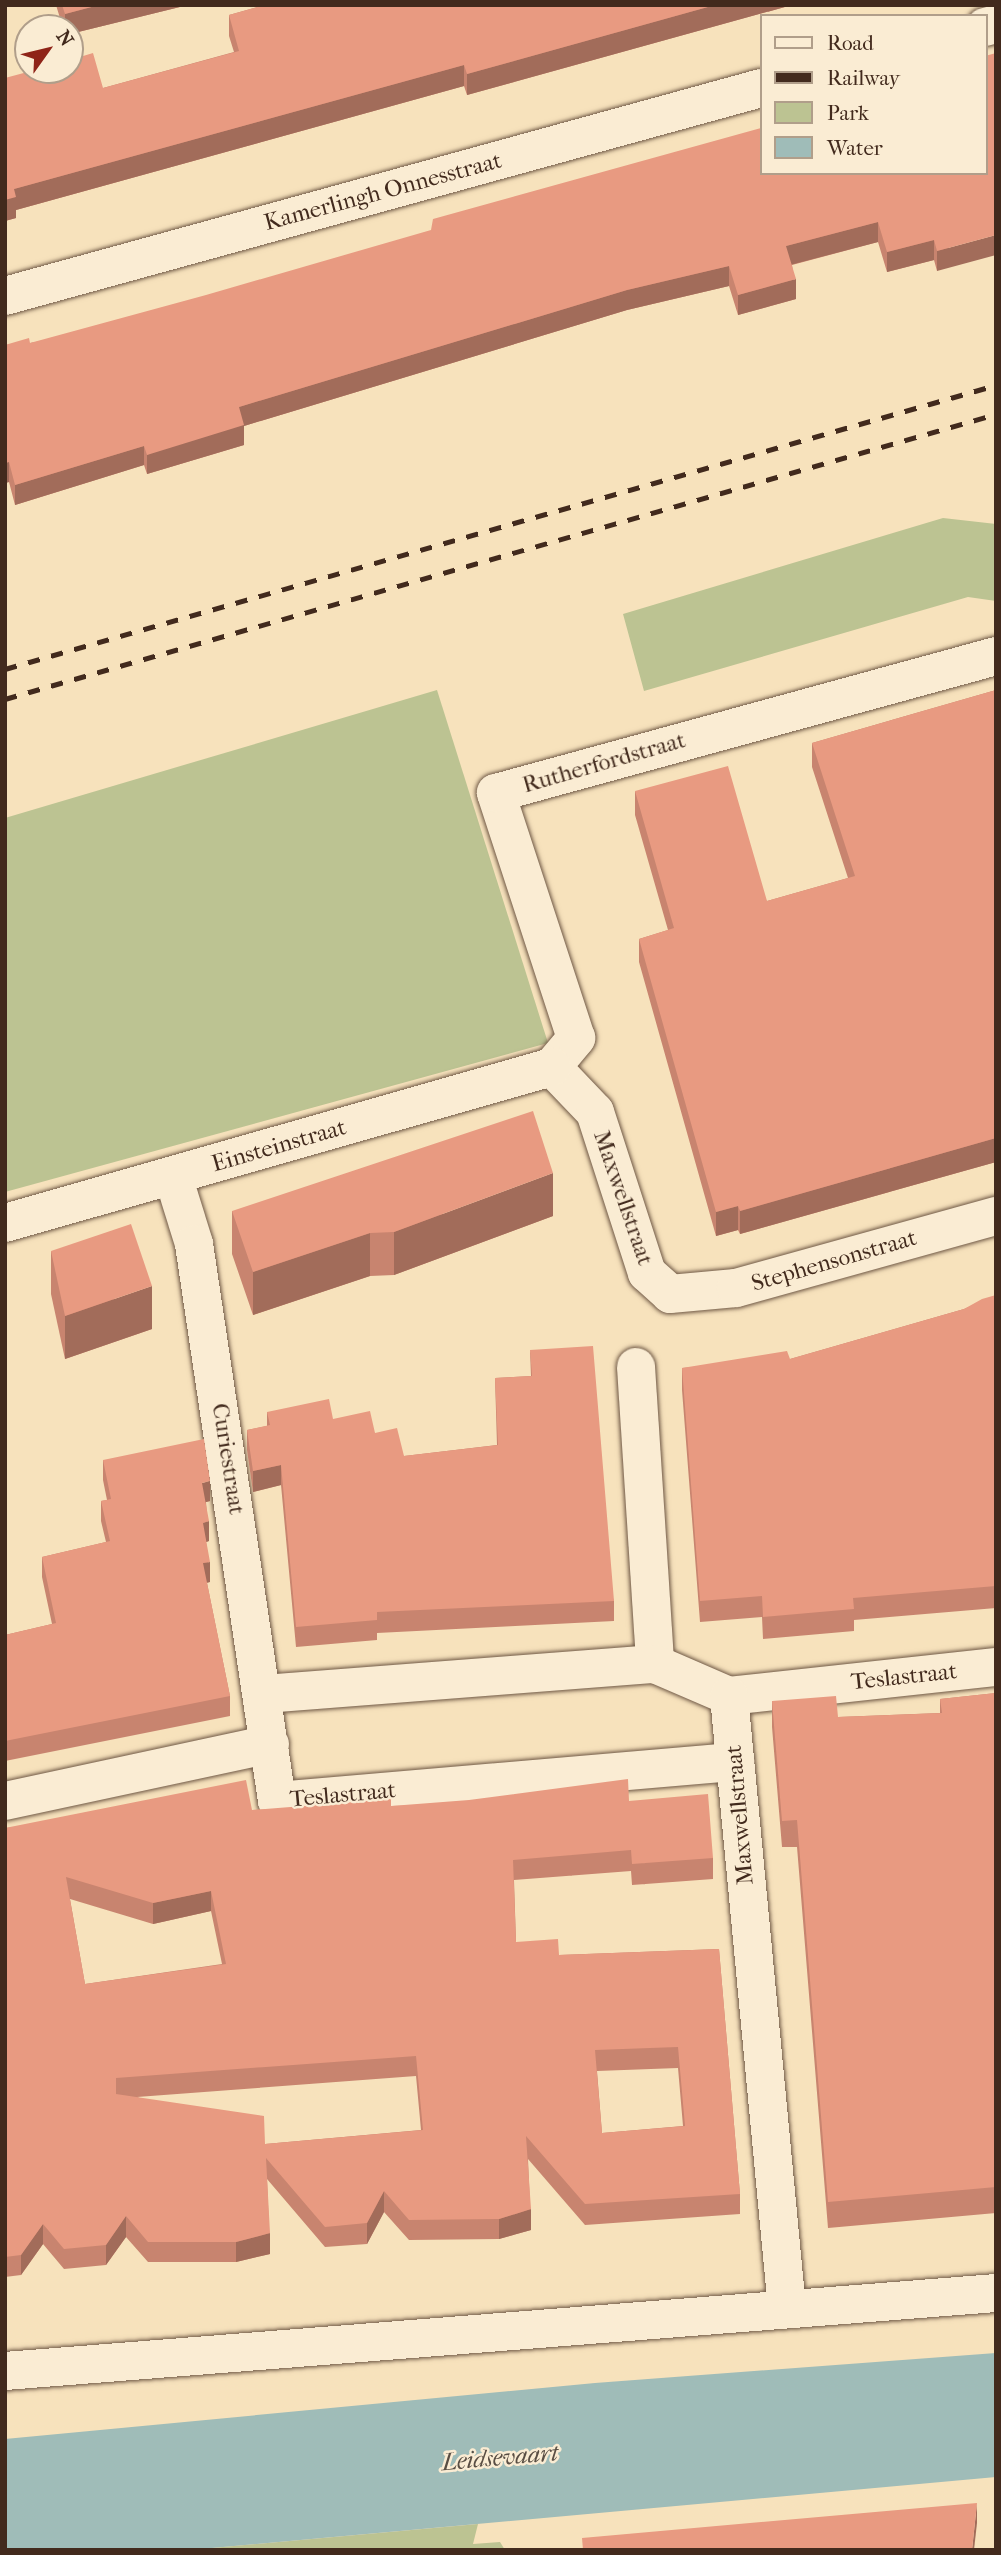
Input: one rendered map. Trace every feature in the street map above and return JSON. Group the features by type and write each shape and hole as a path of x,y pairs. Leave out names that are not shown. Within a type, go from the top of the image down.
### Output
{"street":[{"name":"Kamerlingh Onnesstraat","path":"5,296 760,88"},
{"name":"Rutherfordstraat","path":"552,1067 576,1038 496,793 996,656"},
{"name":"Einsteinstraat","path":"5,1223 552,1067"},
{"name":"Maxwellstraat","path":"552,1067 595,1112 647,1273 670,1294"},
{"name":"Curiestraat","path":"173,1176 194,1244 270,1744"},
{"name":"Stephensonstraat","path":"670,1294 736,1288 996,1216"},
{"path":"636,1367 655,1664"},
{"path":"264,1694 655,1664 729,1696"},
{"name":"Teslastraat","path":"729,1696 996,1667"},
{"name":"Maxwellstraat","path":"729,1696 787,2309"},
{"path":"5,1801 270,1744"},
{"name":"Teslastraat","path":"270,1744 277,1801 735,1762"},
{"path":"5,2371 996,2293"}],"green space":[{"path":"943,518 996,524 996,601 968,597 644,691 623,614"},
{"path":"437,690 548,1043 5,1192 5,818"},
{"path":"478,2524 473,2544 500,2542 505,2550 190,2550"}],"water":[{"name":"Leidsevaart","path":"996,2353 996,2477 190,2550 5,2550 5,2439 595,2383"}],"building":[{"path":"62,5 99,5 65,14"},
{"path":"265,5 715,5 467,74 464,65 14,189 16,197 5,200 5,78 14,76 14,84 84,84 84,56 93,53 103,88 239,51 229,15"},
{"path":"996,53 996,235 937,251 934,240 887,252 878,222 786,246 796,279 738,295 729,266 627,290 239,407 244,425 147,455 144,446 15,485 9,462 5,463 5,345 29,338 30,343 431,230 433,219 760,128 760,175 987,175 987,55"},
{"path":"996,690 996,1138 740,1211 738,1206 716,1212 639,939 674,928 635,791 728,766 767,901 855,876 812,743"},
{"path":"533,1111 553,1173 394,1232 370,1233 253,1272 232,1211"},
{"path":"131,1224 152,1286 65,1316 51,1251"},
{"path":"996,1295 996,1586 853,1598 854,1609 763,1617 762,1596 700,1601 682,1368 787,1351 790,1359 964,1309"},
{"path":"593,1346 614,1601 377,1612 377,1620 296,1627 281,1465 253,1471 247,1430 270,1425 267,1412 329,1399 333,1419 370,1411 375,1433 397,1428 404,1456 498,1445 495,1378 532,1376 530,1350"},
{"path":"204,1439 210,1481 202,1483 209,1521 203,1523 210,1562 203,1563 230,1696 5,1741 5,1635 56,1623 42,1557 110,1541 101,1501 111,1499 103,1460"},
{"path":"996,1693 996,2187 828,2202 797,1820 782,1821 772,1701 836,1696 838,1717 942,1713 940,1699"},
{"path":"628,1779 629,1801 708,1794 713,1858 632,1864 631,1850 513,1860 516,1942 558,1939 559,1955 719,1949 740,2194 585,2204 526,2136 531,2209 499,2219 409,2220 384,2191 367,2223 325,2227 266,2158 270,2233 236,2242 148,2242 126,2216 106,2245 64,2249 43,2224 21,2255 5,2257 5,1828 246,1780 252,1810 391,1799 391,1806 469,1800","holes":["66,1877 153,1903 211,1891 226,1964 85,1984","678,2047 685,2126 602,2133 595,2050","416,2056 423,2130 265,2144 264,2116 116,2094 116,2078"]},
{"path":"977,2503 972,2550 583,2550 582,2538"}],"railway":[{"path":"5,669 996,385"},
{"path":"5,699 996,414"}]}
